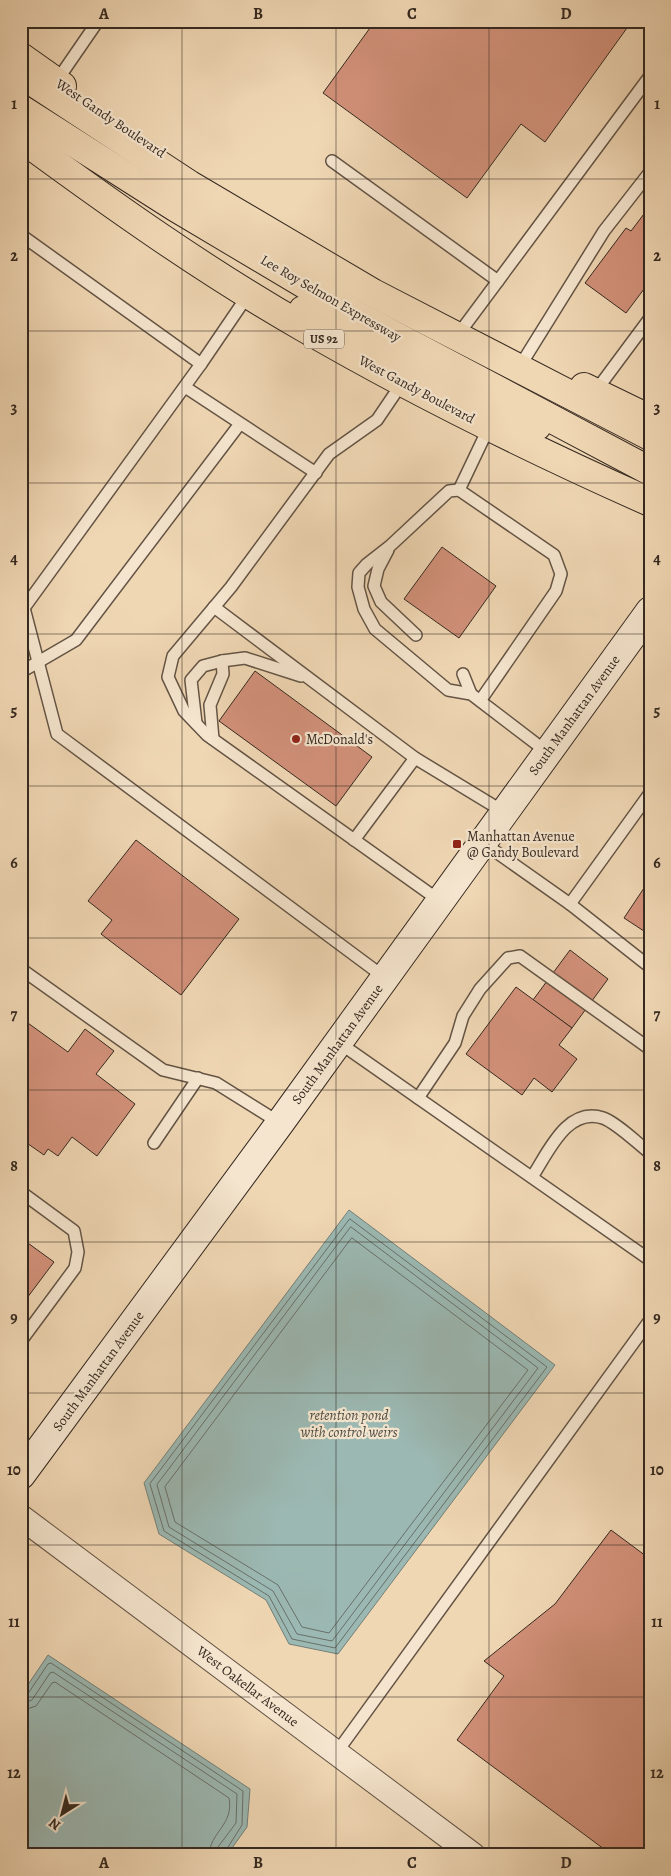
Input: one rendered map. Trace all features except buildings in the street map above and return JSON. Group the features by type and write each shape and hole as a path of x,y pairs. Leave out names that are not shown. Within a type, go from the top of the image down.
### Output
{"main road":[{"name":"West Gandy Boulevard","path":"21,57 221,190 332,257 463,328 650,419"},
{"name":"Lee Roy Selmon Expressway","path":"21,74 182,180 373,293 650,436"},
{"name":"Lee Roy Selmon Expressway","path":"21,109 175,207 358,316 650,471"},
{"name":"West Gandy Boulevard","path":"28,143 188,256 302,327 402,383 536,451 650,502"},
{"path":"28,143 64,152 168,226 308,314 353,330 534,424 633,473 650,479"},
{"name":"South Manhattan Avenue","path":"21,1475 280,1123 650,611"}],"street":[{"name":"West Oakellar Avenue","path":"21,1517 473,1855"}],"lane":[{"path":"56,82 98,21"},
{"path":"463,328 650,76"},
{"path":"332,161 498,280"},
{"path":"525,358 604,231 650,172"},
{"path":"21,235 201,364"},
{"path":"249,294 185,387 23,607 57,734 384,977"},
{"path":"595,392 650,318"},
{"path":"402,383 377,420 329,454 232,587 173,656 168,677 184,711 213,739 440,901"},
{"path":"185,387 239,425 316,474"},
{"path":"21,672 76,640 239,425"},
{"path":"459,490 489,427"},
{"path":"475,698 556,591 561,574 554,555 459,490 449,491 390,546 366,564 359,573 358,587 362,602 375,629 448,690 475,698 547,752"},
{"path":"390,546 378,569 374,586 381,602 416,635"},
{"path":"214,607 415,758 504,812"},
{"path":"196,724 191,680 203,666 245,658 310,679"},
{"path":"213,739 210,705 223,674 222,661"},
{"path":"463,674 475,698"},
{"path":"354,840 415,758"},
{"path":"570,904 650,793"},
{"path":"482,842 570,904 650,966"},
{"path":"418,1098 455,1043 462,1016 480,989 508,958 520,956 650,1049"},
{"path":"21,968 163,1070 216,1083 280,1123"},
{"path":"338,1042 650,1260"},
{"path":"154,1143 198,1078"},
{"path":"532,1178 569,1123 585,1114 604,1118 650,1153"},
{"path":"21,1192 74,1231 78,1252 75,1268 21,1341"},
{"path":"337,1752 650,1320"}],"water":[{"name":"retention pond with control weirs","path":"349,1210 555,1365 338,1654 289,1644 266,1600 159,1534 144,1483"},
{"path":"48,1655 250,1789 247,1827 227,1855 21,1855 21,1695"}],"place":[{"name":"McDonald's","path":"296,739"},
{"name":"Manhattan Avenue @ Gandy Boulevard","path":"457,844"}]}
